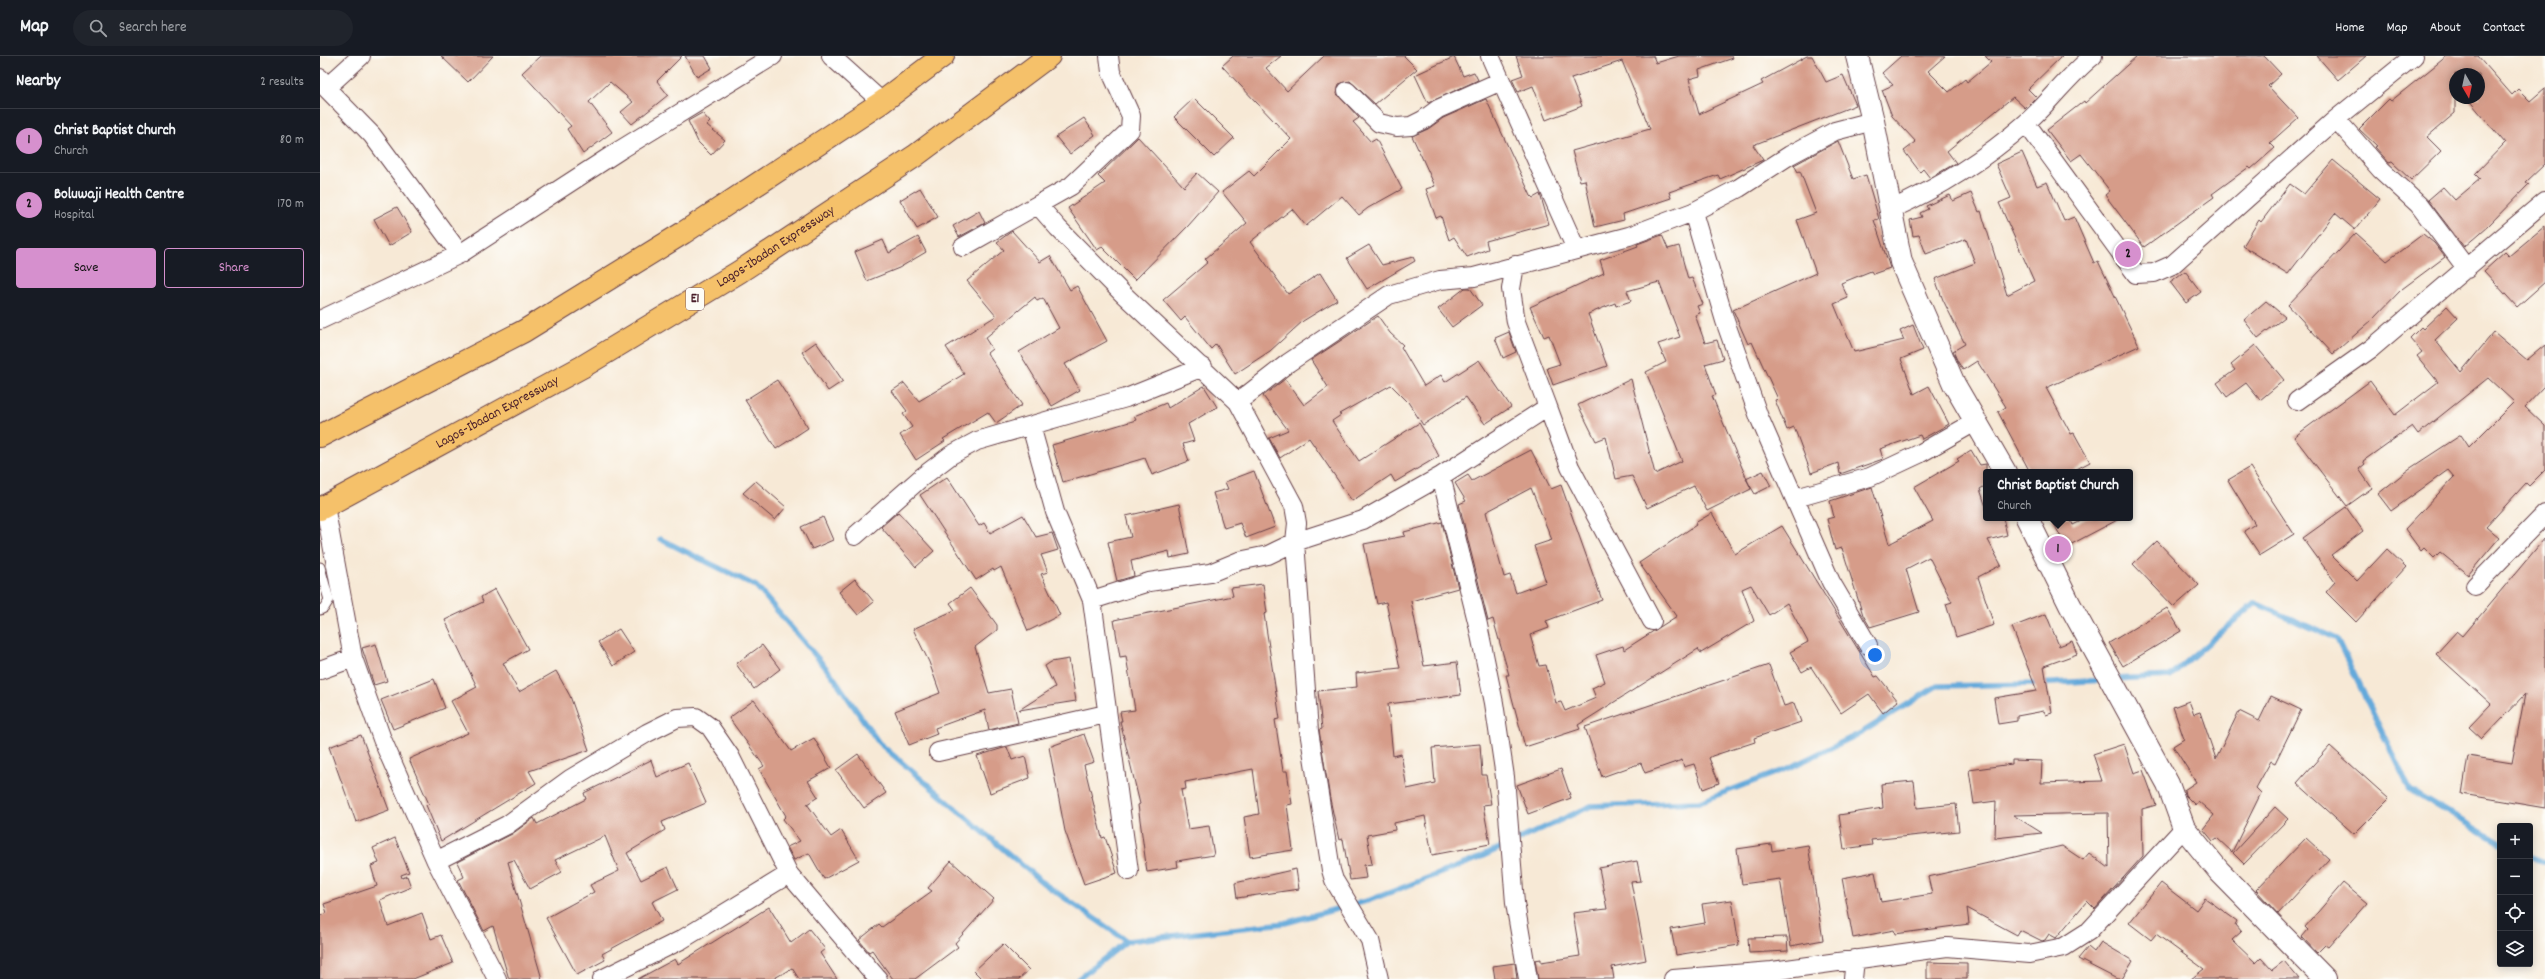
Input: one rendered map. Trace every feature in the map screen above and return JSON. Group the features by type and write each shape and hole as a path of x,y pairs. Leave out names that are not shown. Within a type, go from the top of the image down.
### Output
{"highway":[{"path":"320,436 524,331 683,233 882,102 943,56"},
{"name":"Lagos-Ibadan Expressway","path":"322,508 582,367 739,272 915,156 1049,56"}],"street":[{"path":"362,56 323,83 372,135 460,254"},
{"path":"320,320 460,254 620,150 773,56"},
{"path":"831,56 882,102"},
{"path":"963,247 1071,186 1130,130 1131,116 1111,72 1109,56"},
{"path":"1490,56 1576,249"},
{"path":"1857,56 1873,121 1901,262 1954,384 2003,469"},
{"path":"1890,210 1923,196 1970,167 2026,123 2093,56"},
{"path":"2026,123 2136,274 2146,274 2163,271 2172,265 2336,119 2414,56"},
{"path":"1347,91 1379,123 1397,127 1411,126 1438,109 1500,81"},
{"path":"2336,119 2381,170 2419,206 2467,269"},
{"path":"1238,402 1288,363 1389,295 1440,280 1474,277 1629,236 1693,212 1739,188 1790,155 1834,131 1873,121"},
{"path":"2296,401 2372,348 2467,269 2545,201"},
{"path":"1038,205 1058,228 1123,294 1203,367 1238,402 1294,506 1297,523 1294,542 1309,731 1331,870 1339,889 1370,940 1379,979"},
{"path":"1693,212 1725,321 1759,417 1796,498 1831,582 1868,645"},
{"path":"1515,265 1512,289 1516,322 1570,467 1652,621"},
{"path":"855,536 951,454 977,441 1126,398 1203,367"},
{"path":"1092,600 1149,582 1210,573 1239,561 1268,555 1294,542 1363,520 1441,476 1548,407"},
{"path":"1796,498 1870,477 1919,454 1975,422"},
{"path":"1031,426 1055,512 1092,600 1106,714 1129,871"},
{"path":"1441,476 1478,625 1494,703 1505,777 1515,903 1528,979"},
{"path":"322,508 353,658 382,740 436,861 497,979"},
{"path":"2475,586 2545,514"},
{"path":"2028,521 2070,606 2168,784 2184,828 2215,867 2325,979"},
{"path":"320,670 353,658"},
{"path":"938,752 1106,714"},
{"path":"436,861 507,825 570,779 647,733 677,718 696,717 710,727 730,756 789,874 878,979"},
{"path":"1673,979 1772,971 1855,958 1947,947 2029,954 2064,947 2089,931 2184,828"},
{"path":"602,979 681,940 789,874"},
{"path":"1853,979 1855,958"}],"lane":[{"path":"320,567 329,600 324,608 320,610"}],"building":[{"path":"441,56 493,56 468,82"},
{"path":"540,56 682,56 657,81 668,95 632,124 621,112 633,102 610,82 589,102 612,132 583,154 567,129 571,126 522,73"},
{"path":"685,56 705,56 712,68 697,77"},
{"path":"1233,56 1281,56 1266,68 1287,91 1324,56 1404,56 1417,69 1375,104 1350,81 1339,84 1337,94 1359,118 1353,122 1371,142 1376,139 1402,189 1368,208 1359,215 1342,196 1306,226 1292,209 1250,242 1288,294 1320,273 1337,300 1303,321 1270,351 1235,374 1216,344 1211,349 1185,317 1181,321 1163,300 1208,262 1205,259 1247,223 1222,192 1249,171 1254,176 1291,139 1222,66"},
{"path":"1516,56 1653,56 1656,63 1679,56 1732,56 1733,58 1699,70 1700,76 1689,79 1699,114 1763,84 1761,81 1807,56 1812,56 1826,82 1843,75 1856,105 1753,145 1763,160 1720,179 1718,175 1669,192 1671,198 1623,214 1624,220 1595,227 1585,180 1580,181 1572,151 1650,129 1622,61 1571,78 1582,106 1546,120 1533,86 1518,92 1512,79 1523,75"},
{"path":"1901,56 1945,56 1928,71 1949,92 1965,79 1967,82 1991,62 1985,56 2062,56 2028,89 2036,97 2025,108 2013,97 1947,151 1956,163 1930,178 1923,169 1920,172 1904,151 1916,142 1892,116 1882,90 1893,85 1882,73"},
{"path":"2137,56 2264,56 2281,74 2268,86 2298,118 2270,143 2275,148 2251,169 2249,167 2212,194 2214,197 2144,247 2105,195 2110,191 2081,154 2071,161 2047,130 2084,101 2085,103"},
{"path":"2317,56 2366,56 2338,80"},
{"path":"2447,56 2478,56 2512,95 2518,89 2530,101 2545,88 2545,164 2526,182 2529,184 2488,226 2464,247 2428,200 2443,187 2455,200 2480,179 2475,174 2505,143 2472,104 2485,104 2485,68 2449,68 2449,104 2455,104 2455,113 2427,137 2441,151 2411,180 2392,162 2389,163 2375,147 2377,146 2359,129 2389,99 2391,101"},
{"path":"1454,57 1463,76 1474,72 1478,80 1428,103 1415,75"},
{"path":"1194,98 1234,138 1214,157 1174,117"},
{"path":"1486,99 1531,196 1533,198 1540,194 1549,224 1486,241 1488,249 1467,257 1454,237 1449,240 1441,216 1436,218 1426,189 1435,186 1412,136 1428,129 1443,118"},
{"path":"702,113 710,122 707,125 725,140 711,155 698,142 688,121"},
{"path":"1084,118 1095,135 1070,154 1056,137"},
{"path":"1138,137 1184,187 1197,173 1218,192 1188,226 1135,280 1102,247 1097,250 1068,208 1105,183 1098,176"},
{"path":"1838,141 1853,179 1866,175 1879,219 1874,220 1890,268 1873,274 1871,271 1841,283 1848,298 1834,304 1854,352 1904,340 1900,331 1913,325 1923,350 1901,359 1914,394 1929,386 1949,424 1922,439 1920,435 1880,449 1883,459 1840,474 1838,463 1811,473 1794,427 1787,430 1775,400 1778,399 1752,342 1748,344 1733,310 1816,273 1797,220 1816,213 1800,171 1798,172 1794,165"},
{"path":"2022,152 2037,186 2047,182 2064,221 2074,217 2094,263 2098,261 2139,346 2046,388 2071,434 2074,433 2090,462 2077,469 2028,469 1998,412 2006,407 1977,361 1963,370 1958,362 1953,351 1965,344 1943,300 1935,279 1975,263 1966,239 1926,254 1919,235 1913,236 1910,220 1922,217 1920,213 1928,209 1926,206 1950,195 1953,201 1971,193 1979,212 1981,211 2007,295 2034,281 1999,203 2011,198 1996,164"},
{"path":"2333,160 2380,199 2355,230 2335,213 2288,274 2243,246 2259,220 2261,222 2290,184 2304,194"},
{"path":"920,188 938,217 917,229 900,200"},
{"path":"397,207 412,232 389,246 374,219"},
{"path":"979,211 985,223 959,237 953,226"},
{"path":"2545,226 2545,282 2517,307 2484,271 2505,252 2509,256"},
{"path":"1012,231 1040,262 1050,256 1070,290 1077,286 1107,341 1065,364 1080,390 1052,406 1019,352 1059,328 1043,298 1037,301 1035,297 985,338 992,349 987,353 1022,405 996,423 988,412 943,439 945,441 916,460 900,435 912,427 903,414 907,411 892,391 904,383 919,401 964,374 946,347 996,316 967,281 1004,250 997,242"},
{"path":"2356,233 2387,261 2423,234 2434,243 2445,257 2402,289 2372,320 2333,354 2288,305"},
{"path":"1662,235 1668,249 1679,246 1688,279 1692,278 1703,304 1697,306 1700,313 1695,315 1705,343 1717,340 1723,359 1705,364 1716,395 1712,396 1751,489 1707,511 1694,486 1647,508 1632,476 1616,479 1606,437 1596,441 1578,405 1631,379 1655,474 1682,461 1646,372 1666,362 1658,344 1680,337 1659,282 1627,291 1631,301 1616,306 1615,303 1588,314 1607,366 1553,385 1547,368 1560,364 1549,335 1544,337 1530,307 1604,273 1600,260 1638,246 1637,244"},
{"path":"918,237 926,252 899,268 867,281 855,252 883,240 889,253"},
{"path":"1369,245 1382,265 1413,257 1415,261 1367,289 1347,258"},
{"path":"2185,271 2201,292 2186,303 2170,282"},
{"path":"1465,288 1470,288 1482,305 1452,327 1438,309"},
{"path":"2266,301 2285,317 2258,338 2244,320"},
{"path":"2447,306 2458,318 2435,340 2461,372 2494,332 2527,360 2545,345 2545,386 2525,407 2545,426 2545,470 2529,486 2526,483 2486,527 2499,538 2468,575 2440,552 2434,558 2424,548 2421,551 2405,529 2454,477 2448,470 2391,511 2378,494 2409,469 2461,435 2469,447 2514,402 2488,378 2418,434 2412,426 2363,461 2365,464 2359,469 2372,488 2347,506 2294,437 2370,381 2395,415 2438,382 2417,356 2422,352 2410,338 2421,327 2423,329"},
{"path":"1378,316 1390,333 1403,345 1401,347 1424,386 1441,375 1445,382 1479,360 1511,407 1485,424 1466,397 1423,425 1408,402 1391,385 1339,414 1341,415 1332,421 1359,461 1419,423 1439,456 1395,482 1391,475 1352,501 1309,438 1280,458 1269,438 1288,430 1263,396 1285,379 1304,405 1328,387 1311,360"},
{"path":"1509,332 1516,352 1503,358 1495,338"},
{"path":"816,342 843,381 828,391 802,352"},
{"path":"2255,345 2284,380 2260,400 2246,383 2227,397 2217,383 2235,370 2231,365"},
{"path":"777,380 808,428 776,449 745,400"},
{"path":"1204,386 1217,407 1188,424 1194,441 1183,444 1189,461 1152,475 1145,458 1063,482 1052,445 1136,420 1134,416 1166,403 1168,408"},
{"path":"1531,450 1551,489 1561,485 1602,600 1546,621 1549,628 1530,635 1539,666 1546,665 1556,703 1561,702 1565,711 1596,698 1592,688 1605,682 1596,655 1623,646 1624,650 1677,616 1639,563 1696,525 1695,523 1712,513 1735,554 1782,526 1875,677 1878,676 1898,701 1883,713 1869,694 1841,713 1811,667 1802,672 1790,652 1808,642 1787,603 1769,615 1751,585 1742,589 1754,621 1701,653 1698,649 1578,725 1580,729 1525,747 1506,675 1509,675 1493,619 1488,621 1459,504 1466,501 1455,483 1468,475 1472,481","holes":["1531,488 1552,540 1534,546 1546,582 1516,593 1510,575 1504,577 1486,512"]},
{"path":"1971,450 1980,465 1986,464 1986,469 1983,469 1983,487 1980,489 1983,498 1983,521 2004,521 2007,535 1988,540 2001,565 1978,577 1994,625 1956,637 1946,604 1952,602 1929,557 1906,569 1919,612 1870,627 1863,615 1842,548 1835,550 1827,519 1834,517 1830,501 1872,487 1889,544 1933,521 1914,487 1959,461 1957,459"},
{"path":"2250,467 2294,534 2260,555 2244,531 2255,524 2228,480"},
{"path":"1254,471 1275,527 1246,538 1240,523 1224,528 1213,493 1228,489 1225,482"},
{"path":"1763,471 1771,486 1755,494 1746,479"},
{"path":"947,477 979,526 984,523 990,533 1023,515 1036,537 1052,533 1058,550 1041,555 1048,572 1041,574 1060,615 1028,631 1001,567 994,571 993,569 976,580 920,495"},
{"path":"756,481 786,507 775,520 743,493"},
{"path":"1179,504 1189,554 1170,558 1169,551 1131,561 1134,576 1117,581 1108,542 1131,537 1126,516"},
{"path":"2346,507 2363,531 2331,555 2357,581 2387,549 2406,567 2356,622 2326,592 2335,582 2303,538"},
{"path":"898,512 934,551 916,567 881,527"},
{"path":"823,517 833,540 812,549 801,527"},
{"path":"2053,521 2071,521 2073,525 2081,521 2115,521 2066,547"},
{"path":"1442,522 1458,588 1411,601 1424,666 1457,662 1461,695 1388,704 1393,756 1401,754 1407,789 1435,783 1432,748 1480,744 1482,775 1486,775 1491,804 1483,805 1490,844 1432,855 1425,816 1394,823 1395,830 1367,835 1372,864 1364,865 1366,878 1350,880 1343,839 1339,840 1330,799 1319,730 1322,729 1318,691 1357,687 1356,673 1400,668 1386,602 1377,604 1364,544 1405,536 1404,532"},
{"path":"2545,538 2545,808 2462,794 2468,756 2512,763 2525,694 2482,739 2469,727 2491,704 2436,654 2457,631 2463,636"},
{"path":"2157,541 2199,585 2174,607 2133,564"},
{"path":"855,579 874,602 858,615 839,592"},
{"path":"1263,584 1267,613 1264,614 1280,719 1275,720 1283,771 1287,771 1292,804 1287,805 1293,850 1250,857 1244,817 1259,814 1253,769 1185,782 1186,789 1181,790 1188,829 1209,826 1214,855 1177,861 1178,867 1147,872 1138,805 1140,804 1120,721 1122,721 1120,712 1135,710 1126,656 1120,657 1114,620 1233,596 1231,588"},
{"path":"970,588 997,625 997,630 975,647 989,693 1011,689 1018,723 989,730 985,710 935,728 937,734 909,745 895,711 940,693 929,662 913,629 955,610 950,603"},
{"path":"495,589 528,649 503,663 519,692 556,671 570,696 589,750 529,771 536,783 441,841 426,805 429,804 409,759 468,733 451,701 477,687 445,620 483,602 481,597"},
{"path":"2167,608 2181,631 2123,666 2109,643"},
{"path":"2046,614 2059,646 2072,641 2077,654 2044,666 2052,713 2046,715 2044,711 2017,716 2017,721 1998,724 1994,698 2037,691 2012,627"},
{"path":"619,629 634,652 613,666 598,642"},
{"path":"376,644 387,681 374,685 362,648"},
{"path":"762,645 780,669 754,689 736,664"},
{"path":"1069,659 1076,701 1019,710 1055,687 1045,666 1051,662"},
{"path":"1769,665 1784,706 1794,703 1801,722 1754,738 1755,742 1709,758 1719,783 1703,789 1694,764 1684,767 1682,760 1645,773 1641,763 1602,777 1585,727"},
{"path":"434,679 445,708 393,729 381,700"},
{"path":"2271,696 2301,710 2275,763 2271,761 2256,788 2261,793 2232,852 2217,838 2213,841 2203,829 2214,815 2198,801 2195,805 2185,795 2184,790 2196,782 2173,746 2184,739 2173,707 2189,701 2194,714 2200,712 2216,759 2239,711 2259,721"},
{"path":"754,700 791,751 814,738 831,768 808,781 818,797 807,804 831,837 841,830 859,860 824,879 809,853 794,860 787,847 800,841 783,819 786,816 759,769 764,766 729,718"},
{"path":"1084,734 1094,762 1084,765 1102,838 1105,837 1117,873 1084,884 1065,831 1049,747"},
{"path":"361,735 389,810 356,822 329,747"},
{"path":"2124,744 2134,773 2143,770 2156,805 2142,809 2143,856 2095,909 2087,901 2056,938 2049,934 2045,940 2042,941 2020,930 2017,935 1967,908 1969,924 1895,934 1894,930 1853,938 1842,878 1875,872 1881,902 1932,894 1928,877 2062,846 2083,860 2089,853 2109,868 2108,813 2013,815 2042,833 1995,838 1996,801 1974,804 1969,770 2012,764 2012,760 2042,761 2041,783 2102,781 2093,754"},
{"path":"2330,746 2389,799 2354,834 2297,783"},
{"path":"1007,747 1012,760 1025,756 1030,778 990,793 977,756"},
{"path":"858,754 886,793 864,808 836,770"},
{"path":"651,760 657,777 688,763 706,803 662,822 665,830 627,853 641,880 668,867 678,889 652,902 662,921 602,954 605,960 577,975 546,918 594,892 590,885 619,871 605,836 555,860 562,872 530,889 514,860 508,862 542,979 509,979 493,926 484,931 458,880 464,877 457,862 512,834 534,818 537,824 586,799 584,793"},
{"path":"1561,769 1571,798 1528,814 1517,785"},
{"path":"1914,781 1917,808 1956,804 1959,831 1871,840 1872,845 1844,849 1839,815 1883,808 1881,784"},
{"path":"2275,807 2288,819 2244,864 2233,853"},
{"path":"395,838 409,872 401,875 402,878 407,876 411,887 380,900 388,926 422,913 431,939 441,935 453,963 413,979 320,979 320,916 327,913 324,904 377,886 371,866 379,863 373,848"},
{"path":"2306,838 2329,859 2278,914 2256,890"},
{"path":"1771,844 1772,851 1808,845 1823,940 1791,946 1780,879 1742,884 1737,849"},
{"path":"951,861 994,899 955,943 958,947 915,979 893,979 872,950 869,952 859,940 879,924 882,927 932,891 928,888"},
{"path":"1637,861 1641,881 1631,882 1646,960 1612,967 1614,979 1538,979 1535,960 1541,959 1541,962 1580,956 1573,913 1607,909 1599,868"},
{"path":"1296,869 1299,889 1237,898 1235,883"},
{"path":"2161,883 2196,910 2205,898 2237,921 2235,925 2241,932 2232,940 2256,963 2261,958 2272,970 2284,961 2299,979 2191,979 2204,969 2156,934 2151,940 2129,923"},
{"path":"2343,883 2367,903 2328,947 2325,945 2317,953 2302,937 2308,930 2305,927"},
{"path":"1732,900 1739,945 1676,955 1671,929 1705,923 1702,904"},
{"path":"769,907 791,943 809,929 825,949 820,953 837,979 799,979 792,968 773,979 638,979 675,959 678,964"},
{"path":"1787,937 1788,951 1749,953 1748,938"},
{"path":"2101,942 2133,961 2122,979 2117,979 2078,959 2088,947 2094,952"},
{"path":"1003,944 1029,970 1019,979 982,979 974,971"},
{"path":"1927,962 1967,963 1967,979 1927,979"},
{"path":"1515,963 1517,979 1495,979 1493,966"}],"waterway":[{"path":"660,539 756,586 832,675 879,743 1043,883 1127,941"},
{"path":"2116,679 2170,676 2255,603 2337,639 2410,790 2497,841"},
{"path":"1078,979 1127,941 1285,923 1370,900 1472,861 1591,806 1699,802 1789,768 1861,733 1937,686 2034,684 2106,680"},
{"path":"2533,857 2545,862"}],"place":[{"name":"Boluwaji Health Centre","path":"2128,254"},
{"name":"Christ Baptist Church","path":"2058,549"}]}
